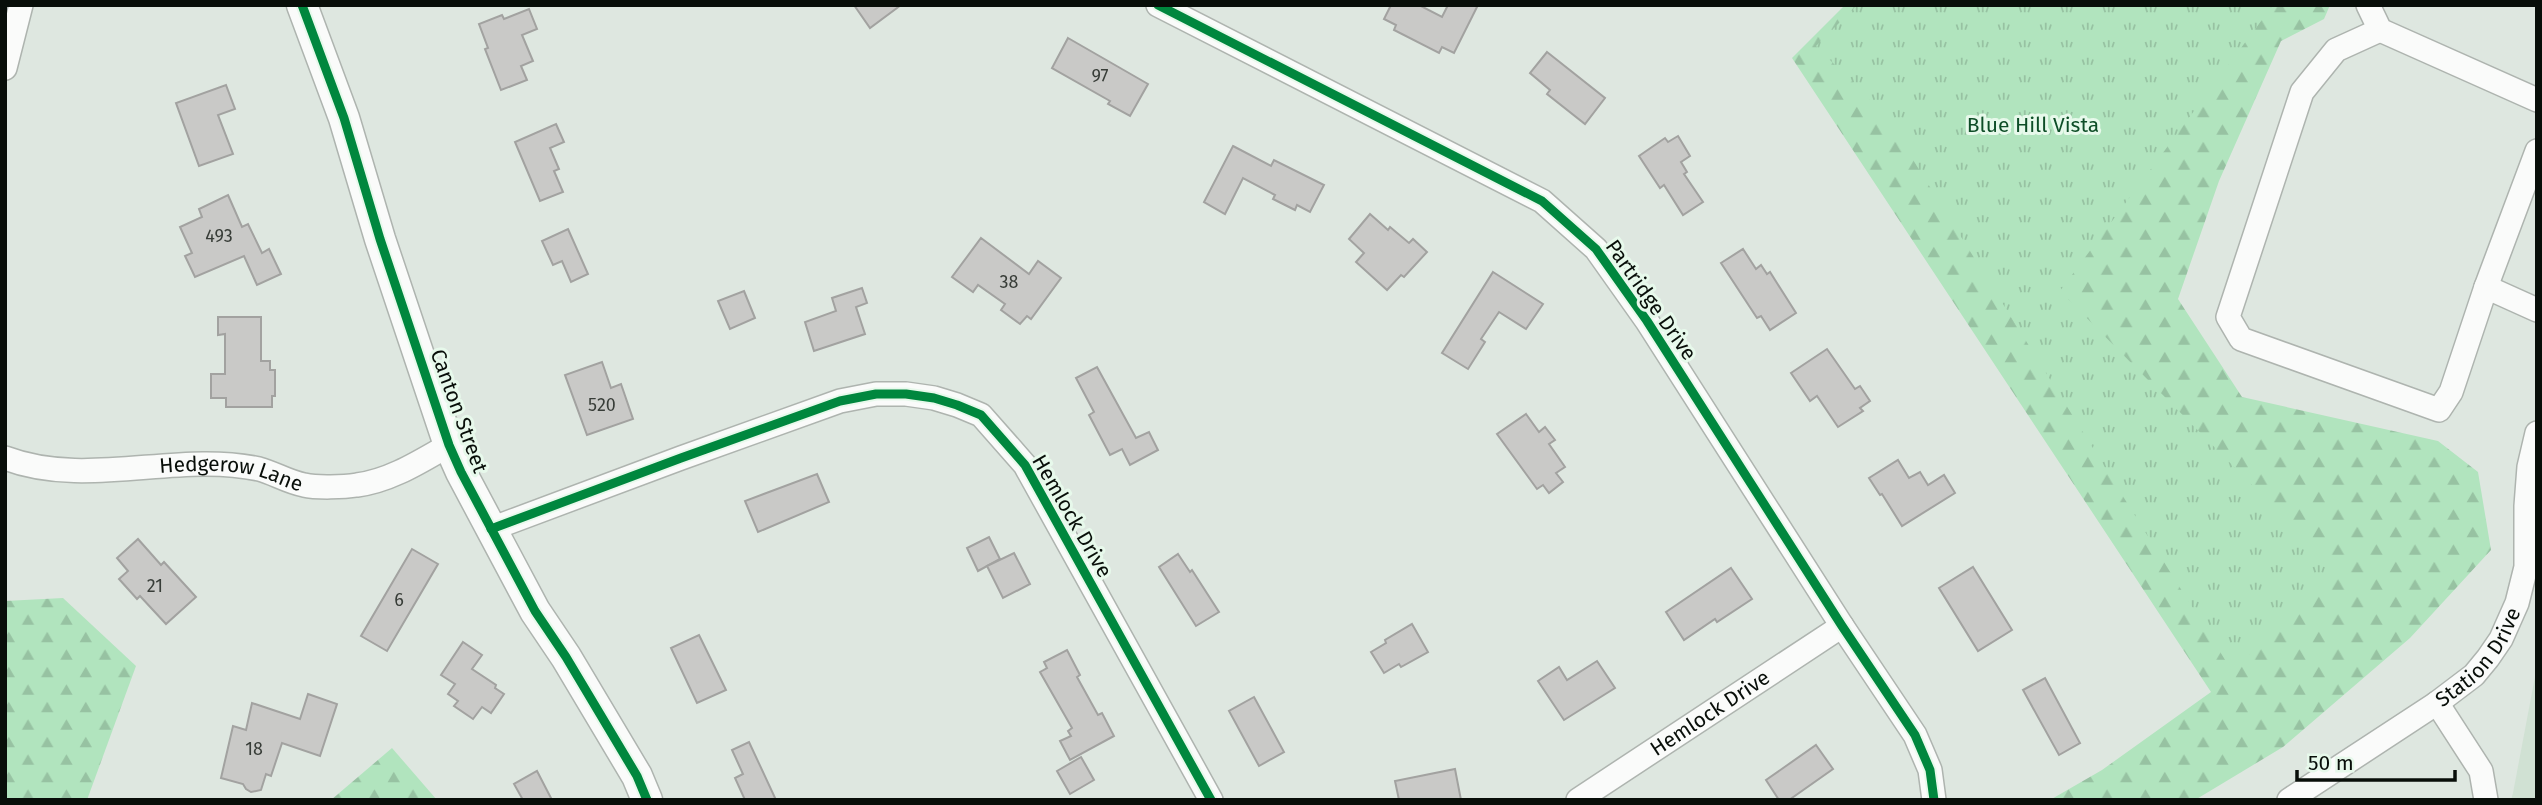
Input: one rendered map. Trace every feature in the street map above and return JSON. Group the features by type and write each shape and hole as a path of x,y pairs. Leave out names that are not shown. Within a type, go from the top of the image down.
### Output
{"main road":[{"name":"Canton Street","path":"309,7 380,239 449,445 535,611 566,657 637,776 647,800"}],"street":[{"path":"5,68 21,5"},
{"name":"Partridge Drive","path":"1158,5 1542,201 1596,249 1631,296 1915,735 1930,769 1934,800"},
{"path":"2368,5 2380,30 2537,100"},
{"path":"2380,30 2336,50 2302,92 2228,317 2241,339 2439,410 2451,392 2486,287 2537,151"},
{"path":"2486,287 2537,310"},
{"name":"Hemlock Drive","path":"491,529 681,457 840,401 876,394 906,394 957,405 981,415 1025,464 1211,800"},
{"name":"Station Drive","path":"2288,800 2474,676 2501,639 2517,603 2526,567 2529,467 2537,433"},
{"name":"Hedgerow Lane","path":"5,458 26,466 77,471 208,465 258,469 304,485 358,485 400,472 449,445"},
{"name":"Hemlock Drive","path":"1578,800 1842,626"},
{"path":"2437,703 2481,771 2486,800"}],"shaded area":[{"path":"2537,666 2537,800 2511,800 2513,793"}],"green space":[{"path":"1845,5 2330,5 2324,19 2281,41 2219,181 2178,299 2242,397 2438,441 2478,472 2491,550 2410,638 2283,747 2195,800 2050,800 2102,770 2211,692 1792,58"},
{"name":"Blue Hill Vista","path":"1857,5 2273,5 2060,291 2338,572 2232,671 1885,115 1816,46"},
{"path":"63,598 136,666 87,800 5,800 5,601"},
{"path":"392,748 437,800 331,800"}],"building":[{"path":"854,5 901,5 870,28"},
{"path":"1391,5 1419,5 1442,17 1448,5 1478,5 1454,53 1442,47 1439,53 1394,30 1396,25 1384,19"},
{"path":"529,9 537,29 522,35 533,61 521,66 527,80 501,90 485,49 488,48 479,24 502,15 504,19"},
{"path":"1068,38 1148,84 1130,116 1108,104 1110,101 1052,68"},
{"path":"1547,52 1605,98 1585,124 1547,94 1550,90 1530,73"},
{"path":"226,85 235,109 218,115 233,154 199,166 176,103"},
{"path":"556,124 564,142 550,148 559,169 554,171 563,192 540,201 515,142"},
{"path":"1678,136 1690,156 1681,162 1687,172 1684,174 1703,202 1683,215 1664,185 1660,188 1639,156 1665,138 1668,142"},
{"path":"1233,146 1271,166 1274,160 1324,185 1310,212 1297,205 1295,210 1273,199 1275,195 1243,178 1225,214 1204,202"},
{"path":"228,195 242,227 248,224 262,253 269,249 281,274 257,285 244,256 195,277 185,256 192,253 180,227 202,217 199,209"},
{"path":"1370,214 1388,230 1390,227 1409,243 1413,239 1427,252 1404,277 1401,275 1387,290 1356,262 1364,253 1349,239"},
{"path":"568,229 588,274 571,282 562,261 553,265 542,241"},
{"path":"981,238 1029,274 1038,261 1061,278 1031,319 1027,316 1020,324 1001,310 1005,304 978,285 973,292 952,277"},
{"path":"1743,249 1756,269 1761,265 1767,274 1770,272 1796,313 1770,330 1761,316 1757,318 1721,263"},
{"path":"1493,272 1543,304 1526,329 1499,312 1481,339 1485,342 1468,369 1442,353"},
{"path":"862,288 867,303 856,307 865,334 814,351 805,322 836,311 832,298"},
{"path":"744,291 755,318 730,329 718,301"},
{"path":"218,317 261,317 261,361 270,361 270,370 275,370 275,396 272,396 272,407 226,407 226,398 211,398 211,374 225,374 225,334 218,335"},
{"path":"1827,349 1855,389 1860,386 1870,401 1860,408 1863,411 1838,427 1817,396 1810,401 1791,373"},
{"path":"602,362 611,388 621,384 633,419 587,435 565,375"},
{"path":"1097,367 1136,438 1149,432 1158,450 1130,465 1122,449 1110,455 1089,415 1094,412 1076,378"},
{"path":"1526,414 1539,432 1545,427 1555,440 1549,444 1565,467 1556,473 1563,482 1549,493 1543,485 1537,489 1497,434"},
{"path":"1898,460 1909,478 1920,472 1928,485 1944,475 1955,493 1902,526 1869,478"},
{"path":"817,474 829,502 758,532 745,501"},
{"path":"989,537 1000,559 978,571 967,548"},
{"path":"138,539 161,565 164,562 196,597 166,624 140,596 137,599 119,579 128,571 117,558"},
{"path":"412,549 438,564 387,651 361,636"},
{"path":"1014,553 1030,584 1003,598 987,566"},
{"path":"1178,554 1190,572 1192,570 1219,612 1196,626 1159,567"},
{"path":"1973,567 2012,630 1978,651 1939,588"},
{"path":"1731,568 1752,599 1684,640 1666,612"},
{"path":"1412,624 1428,652 1384,673 1371,652"},
{"path":"699,635 726,690 697,703 671,648"},
{"path":"463,642 482,655 472,669 496,685 495,688 504,694 491,713 482,707 473,719 454,706 458,701 448,694 455,684 441,675"},
{"path":"1067,650 1080,675 1077,677 1098,715 1102,713 1114,736 1070,760 1060,741 1071,736 1068,731 1072,728 1040,672 1047,668 1044,662"},
{"path":"1597,661 1615,688 1564,720 1538,681 1559,667 1567,680"},
{"path":"2045,678 2080,743 2059,755 2023,690"},
{"path":"308,694 337,704 320,756 282,743 271,776 266,774 261,790 251,792 243,784 221,778 233,726 246,730 252,703 300,719"},
{"path":"1254,697 1284,752 1259,766 1229,711"},
{"path":"749,742 776,800 745,800 735,778 743,774 732,750"},
{"path":"1816,745 1833,769 1789,800 1779,800 1766,780"},
{"path":"1081,757 1094,780 1070,794 1057,771"},
{"path":"1455,769 1461,800 1399,800 1395,781"},
{"path":"537,771 552,800 523,800 514,784"}],"cycle path":[{"path":"302,5 344,118 380,239 449,445 535,611 566,657 637,776 647,800"},
{"path":"1158,5 1542,201 1596,249 1647,321 1915,735 1930,770 1934,800"},
{"path":"491,529 840,401 876,394 906,394 957,405 981,415 1025,465 1211,800"}]}
